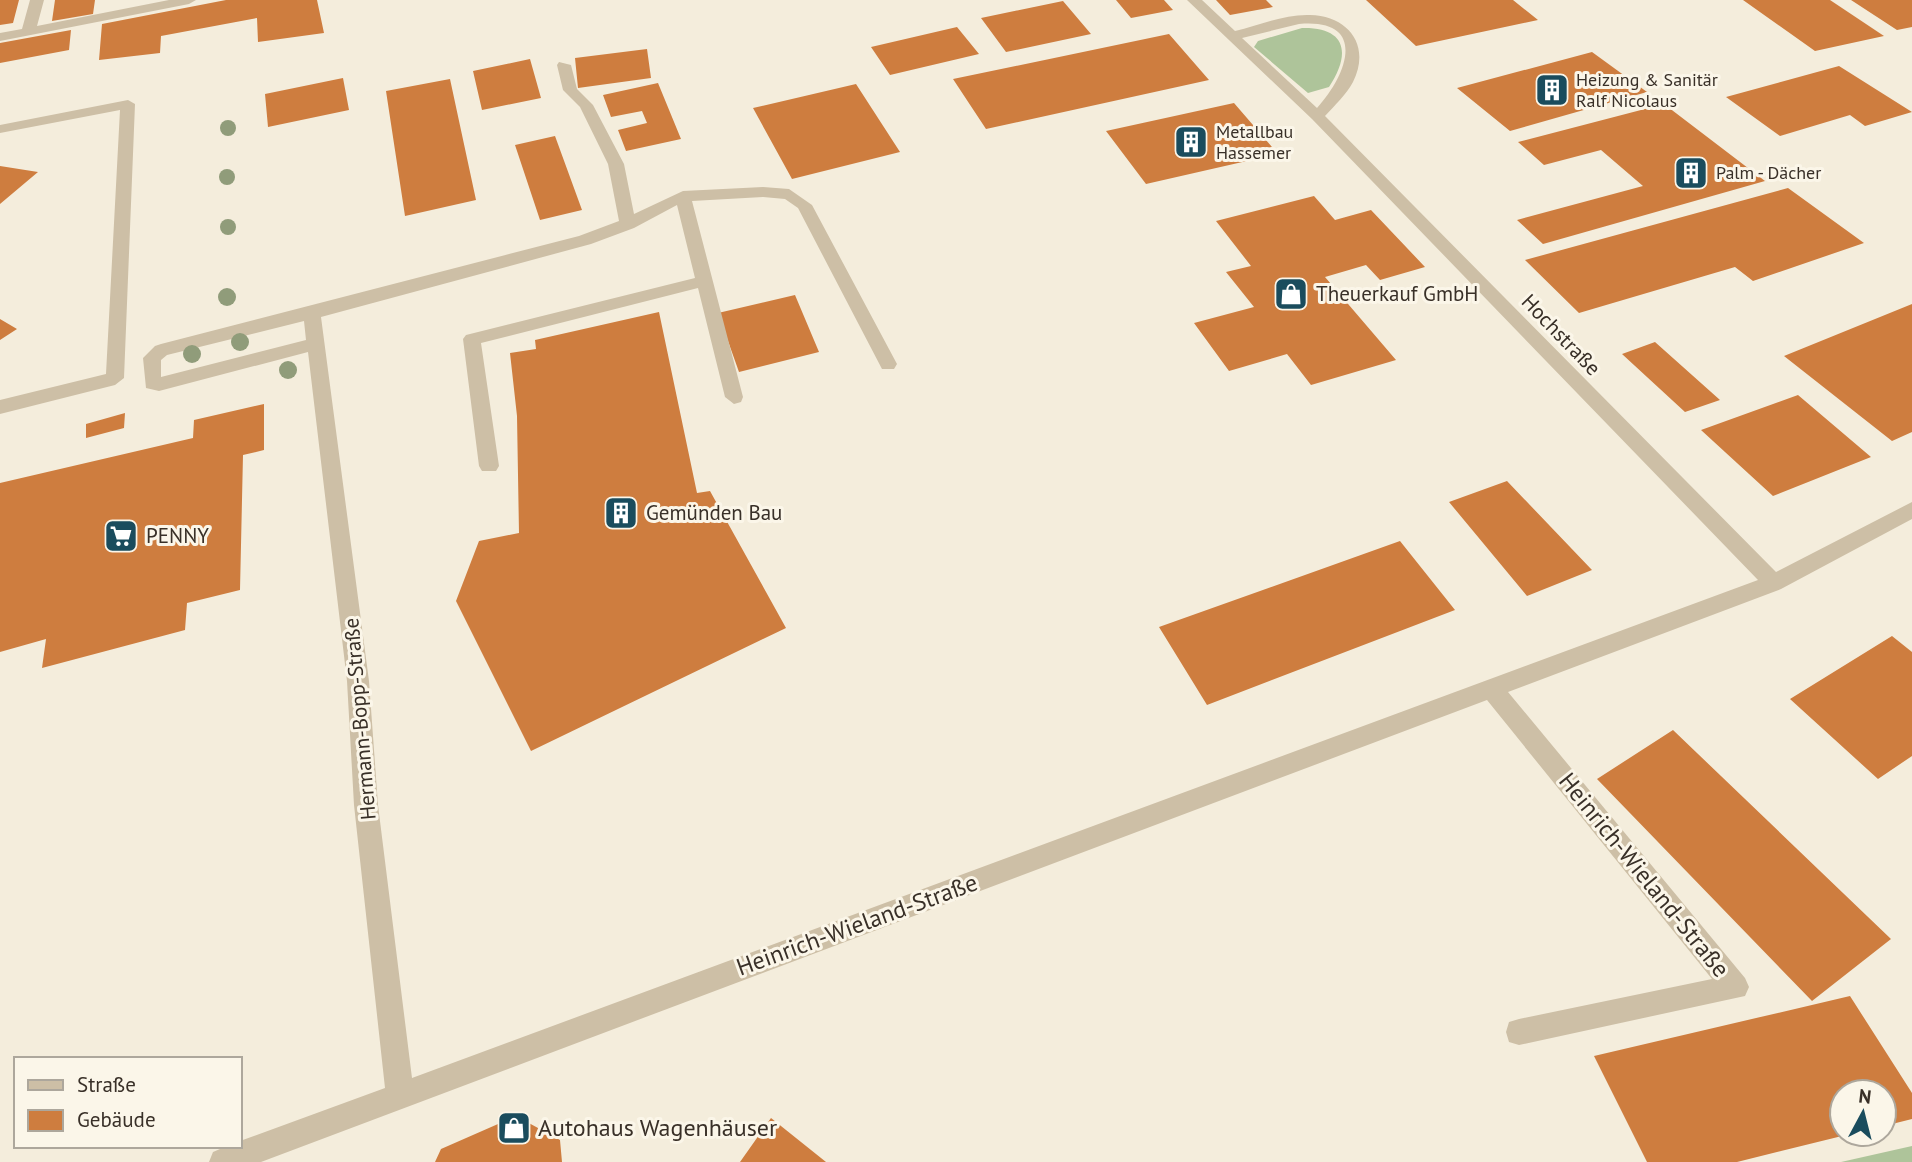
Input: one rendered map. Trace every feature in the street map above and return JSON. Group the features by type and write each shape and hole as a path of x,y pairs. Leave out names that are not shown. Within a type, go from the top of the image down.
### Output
{"street":[{"path":"28,32 37,0"},
{"path":"0,37 189,0"},
{"name":"Hochstraße","path":"1194,0 1317,116 1774,583"},
{"path":"1234,36 1308,19 1336,25 1346,31 1353,41 1353,58 1345,83 1317,116"},
{"path":"564,65 570,90 586,105 616,164 628,225"},
{"path":"0,129 128,104 115,379 0,407"},
{"path":"316,344 159,384 152,383 152,358 161,350 312,313 585,240 628,225 683,196 763,192 789,194 804,205 888,364"},
{"path":"683,196 734,397"},
{"path":"489,466 472,339 705,281"},
{"name":"Hermann-Bopp-Straße","path":"312,313 358,681 366,805 400,1095"},
{"name":"Heinrich-Wieland-Straße","path":"223,1162 1774,583 1912,510"},
{"name":"Heinrich-Wieland-Straße","path":"1491,688 1736,987 1519,1032"}],"green space":[{"path":"1302,28 1328,32 1341,45 1342,54 1336,75 1329,87 1308,93 1254,47 1258,41"},
{"path":"1912,1146 1912,1162 1841,1162"}],"building":[{"path":"0,0 19,0 13,23 0,25"},
{"path":"55,0 95,0 93,14 52,21"},
{"path":"226,0 317,0 324,33 258,42 257,18 161,36 160,53 99,60 102,24"},
{"path":"1116,0 1164,0 1173,10 1131,18"},
{"path":"1216,0 1266,0 1273,7 1230,15"},
{"path":"1366,0 1513,0 1538,20 1416,46"},
{"path":"1743,0 1830,0 1884,36 1815,51"},
{"path":"1851,0 1912,0 1912,27 1897,30"},
{"path":"1063,1 1091,34 1006,52 981,18"},
{"path":"957,27 979,54 890,75 871,47"},
{"path":"71,30 69,50 0,63 0,43"},
{"path":"1169,34 1209,80 986,129 953,79"},
{"path":"647,49 651,78 578,88 575,58"},
{"name":"Heizung & Sanitär Ralf Nicolaus","path":"1592,52 1647,92 1510,131 1457,88"},
{"path":"530,59 541,98 482,110 473,71"},
{"path":"1839,66 1912,112 1865,126 1850,115 1780,136 1726,97"},
{"path":"343,78 349,110 268,127 265,94"},
{"path":"450,79 476,200 405,216 386,91"},
{"path":"658,83 681,139 626,151 618,130 647,123 642,111 611,117 603,95"},
{"path":"856,84 900,152 792,179 753,108"},
{"name":"Metallbau Hassemer","path":"1234,103 1278,154 1146,184 1106,131"},
{"name":"Palm - Dächer","path":"1664,104 1765,181 1543,244 1517,220 1643,186 1601,150 1544,165 1518,142"},
{"path":"555,136 582,210 540,220 515,145"},
{"path":"0,166 38,172 0,204"},
{"path":"1788,188 1864,243 1753,281 1735,267 1579,313 1525,260"},
{"name":"Theuerkauf GmbH","path":"1314,196 1335,220 1371,210 1425,267 1380,280 1366,265 1325,277 1396,360 1311,385 1287,354 1229,371 1194,323 1254,307 1226,272 1251,266 1216,221"},
{"path":"795,295 819,352 739,372 718,313"},
{"path":"1912,304 1912,432 1892,441 1784,356"},
{"name":"Gemünden Bau","path":"659,312 697,493 710,491 786,628 531,751 456,601 479,541 519,533 517,416 510,353 536,349 535,340"},
{"path":"0,319 17,329 0,340"},
{"path":"1655,342 1720,400 1685,412 1622,354"},
{"path":"1798,395 1871,457 1773,496 1701,430"},
{"name":"PENNY","path":"264,404 264,450 243,455 240,590 187,603 185,630 42,668 46,639 0,652 0,483 193,438 194,420"},
{"path":"125,413 124,428 86,438 86,424"},
{"path":"1507,481 1592,570 1527,596 1449,502"},
{"path":"1400,541 1455,610 1207,705 1159,627"},
{"path":"1892,636 1912,652 1912,756 1878,779 1790,699"},
{"path":"1673,730 1891,939 1812,1001 1597,779"},
{"path":"1850,996 1912,1093 1912,1119 1898,1122 1898,1078 1828,1078 1828,1139 1737,1162 1647,1162 1594,1056"},
{"name":"Autohaus Wagenhäuser","path":"516,1116 560,1140 562,1162 435,1162 441,1149"},
{"name":"Autohaus Wagenhäuser","path":"771,1118 826,1162 740,1162"}],"place":[{"name":"Heizung & Sanitär Ralf Nicolaus","path":"1552,90"},
{"name":"Metallbau Hassemer","path":"1191,142"},
{"name":"Palm - Dächer","path":"1691,173"},
{"name":"Theuerkauf GmbH","path":"1291,294"},
{"name":"Gemünden Bau","path":"621,513"},
{"name":"PENNY","path":"121,536"},
{"name":"Autohaus Wagenhäuser","path":"514,1128"}]}
